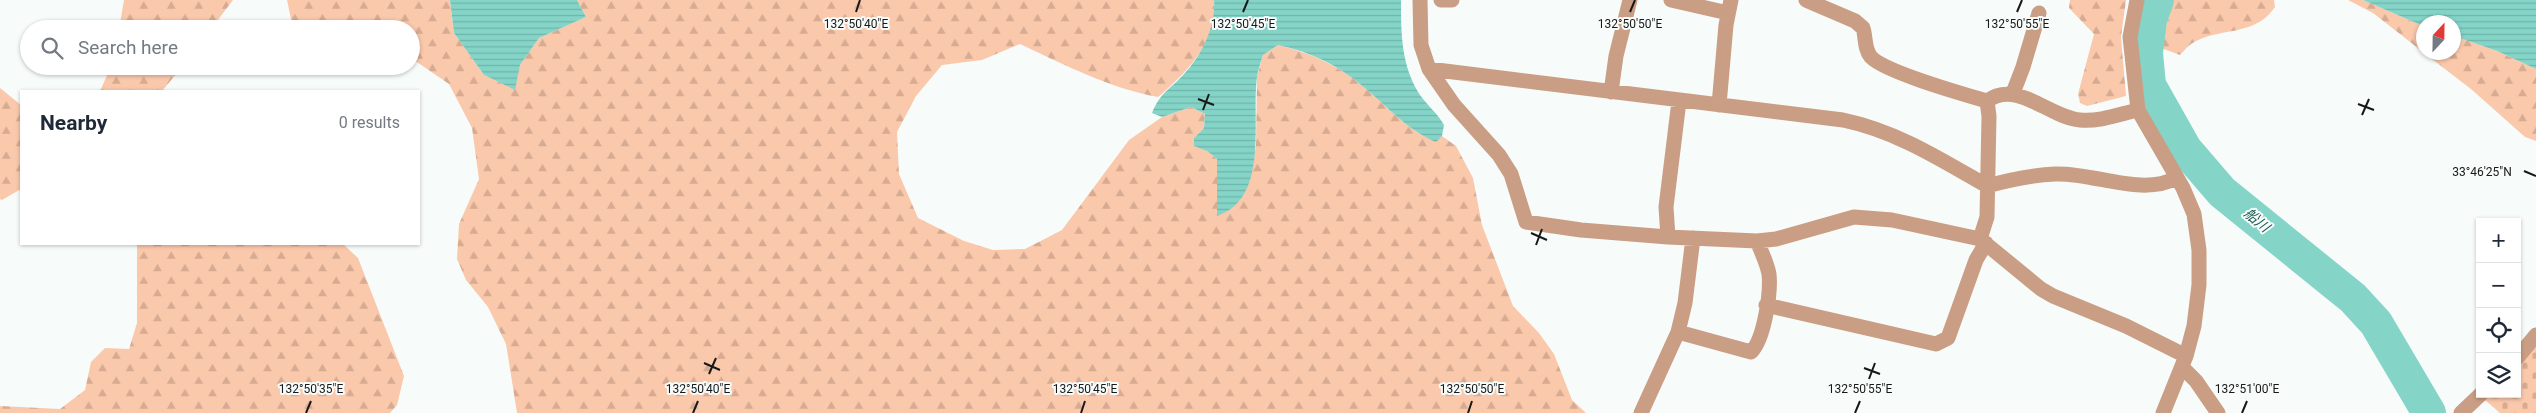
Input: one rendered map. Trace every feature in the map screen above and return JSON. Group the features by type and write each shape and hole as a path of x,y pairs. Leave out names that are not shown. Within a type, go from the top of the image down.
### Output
{"street":[{"path":"1420,0 1421,46 1429,69 1454,105 1499,155 1511,174 1526,222 1581,230 1668,238 1757,241 1776,239 1854,217 1892,220 1983,241 2041,289 2053,296 2126,326 2184,362 2218,413"},
{"path":"1441,0 1452,0"},
{"path":"1611,92 1616,56 1630,0"},
{"path":"1671,0 1730,6 1719,105"},
{"path":"1806,0 1855,21 1863,28 1866,49 1870,57 1880,64 1987,101"},
{"path":"2137,0 2130,38 2138,110 2194,214 2199,250 2199,285 2194,326 2184,362 2163,413"},
{"path":"2012,93 2023,67 2039,13"},
{"path":"1429,69 1843,120 1866,125 1903,139 1987,186 2013,179 2056,174 2146,186 2166,184 2176,178"},
{"path":"1987,101 1997,94 2012,93 2067,118 2081,120 2138,110"},
{"path":"1668,238 1666,208 1679,100"},
{"path":"1766,305 1936,344 1948,338 1983,241 1987,217 1989,116 1987,101"},
{"path":"1641,413 1678,332 1685,303 1693,238"},
{"path":"1678,332 1751,352 1757,347 1763,330 1769,273 1757,241"},
{"path":"2521,353 2536,335"},
{"path":"2461,413 2477,398"}],"green space":[{"path":"124,0 233,0 218,20 121,20"},
{"path":"287,0 450,0 454,33 484,75 514,89 520,65 539,38 586,17 577,0 1214,0 1214,15 1206,42 1190,66 1158,97 1105,82 1020,44 982,60 942,65 916,96 897,132 899,174 918,218 964,241 993,250 1025,249 1062,230 1129,140 1162,117 1191,107 1205,114 1204,128 1194,138 1194,145 1207,151 1217,159 1217,216 1253,165 1256,145 1257,77 1263,55 1278,45 1290,48 1325,61 1346,74 1416,131 1435,141 1442,136 1456,146 1473,178 1482,225 1513,306 1539,333 1554,354 1572,400 1586,413 517,413 506,344 488,307 466,280 457,259 459,224 479,179 472,128 449,84 420,64 420,20 291,20"},
{"path":"2070,0 2126,0 2121,37 2126,96 2087,106 2080,103 2078,94 2094,34 2069,8"},
{"path":"2168,0 2274,0 2275,7 2267,17 2257,23 2247,28 2202,39 2191,44 2180,55 2161,48 2160,30"},
{"path":"2348,0 2363,0 2416,23 2416,47 2373,13"},
{"path":"2461,38 2497,51 2536,69 2536,141 2525,137 2471,89 2433,60 2461,60"},
{"path":"107,75 175,75 163,90 99,90"},
{"path":"0,88 20,104 20,190 2,200 0,199"},
{"path":"137,245 344,245 358,258 404,376 397,405 390,413 0,413 0,406 60,409 85,390 91,362 105,348 129,349 137,323"},
{"path":"2536,344 2536,413 2500,413 2485,400 2487,398 2521,398 2521,361"}],"shaded area":[{"path":"450,0 577,0 586,17 539,38 520,65 515,90 484,75 454,33"},
{"path":"1214,0 1401,0 1403,49 1409,73 1420,95 1444,125 1442,136 1436,142 1416,131 1346,73 1325,61 1278,45 1263,55 1257,74 1255,156 1245,193 1234,207 1217,216 1217,159 1207,151 1194,146 1194,138 1204,128 1205,114 1191,107 1162,117 1152,113 1162,95 1191,66 1202,49 1213,20"},
{"path":"2363,0 2536,0 2536,69 2497,51 2461,38 2461,15 2416,15 2416,23"}],"waterway":[{"name":"船川","path":"2157,0 2150,19 2146,53 2149,85 2185,149 2222,192 2353,298 2376,323 2429,413"}]}
